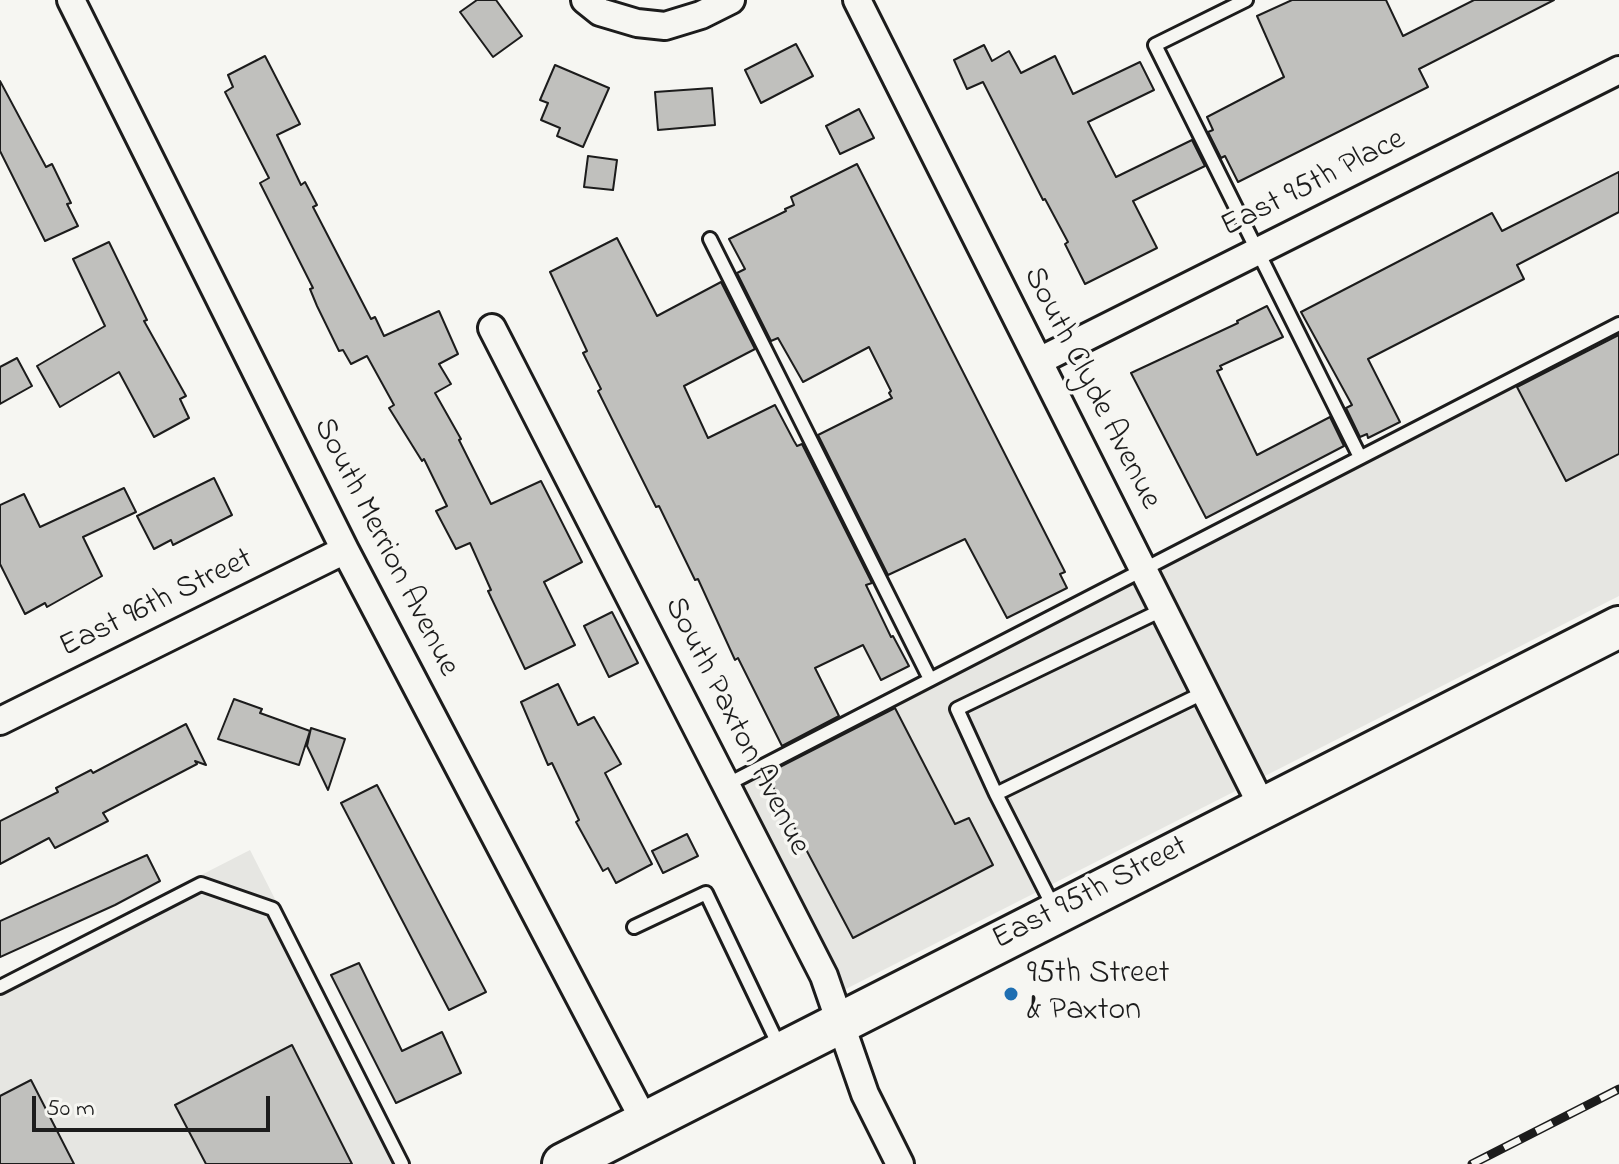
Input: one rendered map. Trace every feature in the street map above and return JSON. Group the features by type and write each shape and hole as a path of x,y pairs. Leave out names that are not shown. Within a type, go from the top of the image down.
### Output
{"main road":[{"name":"East 95th Street","path":"563,1164 1619,627"}],"street":[{"name":"South Merrion Avenue","path":"71,0 345,550 645,1122"},
{"path":"593,6 637,23 665,26 701,15 731,0"},
{"name":"South Clyde Avenue","path":"857,0 1263,808"},
{"name":"East 95th Place","path":"1039,361 1619,70"},
{"name":"South Paxton Avenue","path":"492,328 824,976 865,1094 900,1164"},
{"name":"East 96th Street","path":"0,721 345,550"}],"lane":[{"path":"1246,0 1155,45 1360,457"},
{"path":"710,239 930,679"},
{"path":"726,785 1619,324"},
{"path":"1057,913 957,709 1164,609"},
{"path":"996,794 1205,692"},
{"path":"0,987 201,884 273,909 402,1164"},
{"path":"634,927 706,893 782,1053"}],"shaded area":[{"path":"1619,318 1619,596 840,992 728,776"},
{"path":"250,850 410,1164 0,1164 0,978"}],"building":[{"path":"477,0 496,0 522,36 493,57 460,12"},
{"path":"1292,0 1386,0 1403,36 1474,0 1554,0 1419,69 1428,87 1238,182 1208,132 1213,130 1207,117 1284,77 1257,16"},
{"path":"796,44 813,76 761,103 745,70"},
{"path":"984,45 992,61 1009,51 1021,73 1055,56 1073,94 1140,62 1154,90 1088,122 1116,177 1192,140 1205,166 1133,201 1157,248 1085,284 1065,244 1068,242 983,82 967,89 954,60"},
{"path":"265,56 300,124 277,135 301,185 305,182 317,205 313,207 371,319 375,317 384,336 439,311 458,354 439,364 451,384 435,393 461,439 491,504 541,481 582,562 544,582 575,645 525,669 488,591 491,590 470,543 456,549 436,511 447,506 424,459 422,461 389,408 394,405 367,356 351,364 343,350 339,351 317,306 310,289 313,288 260,183 269,178 225,92 233,87 228,75"},
{"path":"555,65 609,88 583,147 557,136 560,128 541,120 548,103 540,100"},
{"path":"0,81 46,167 52,164 71,203 67,204 78,226 45,241 0,151"},
{"path":"712,88 715,125 658,130 655,92"},
{"path":"859,109 874,138 840,154 826,126"},
{"path":"588,156 617,160 613,190 584,187"},
{"path":"857,164 1065,572 1060,574 1067,588 1007,618 965,539 888,575 818,435 892,398 869,347 803,382 778,338 771,341 737,273 745,269 729,239 786,211 794,205 791,197"},
{"path":"1619,172 1619,212 1517,265 1524,279 1368,359 1400,422 1368,438 1367,434 1360,437 1346,408 1352,405 1301,312 1492,213 1502,231"},
{"path":"617,238 657,316 721,282 755,349 684,386 708,438 775,405 797,446 802,444 872,583 866,585 891,637 909,666 881,680 863,645 815,668 839,716 782,746 598,391 601,389 583,353 587,351 550,272"},
{"path":"109,242 147,320 144,321 186,396 180,399 189,418 154,437 119,372 60,407 37,366 105,326 73,259"},
{"path":"1267,306 1283,337 1220,366 1222,369 1217,371 1257,455 1330,417 1344,446 1206,518 1131,373 1238,323"},
{"path":"1619,335 1619,454 1566,481 1517,387"},
{"path":"17,358 32,386 0,404 0,367"},
{"path":"214,478 232,515 173,545 171,540 154,549 137,516"},
{"path":"124,488 136,512 83,537 102,576 47,607 45,603 25,614 0,564 0,505 24,494 40,527"},
{"path":"612,612 638,663 609,677 584,626"},
{"path":"558,684 578,725 594,717 621,764 605,773 652,864 616,883 608,868 603,871 576,822 579,820 552,763 548,765 521,702"},
{"path":"234,699 262,709 260,713 310,731 299,765 218,739"},
{"path":"895,708 955,824 969,818 993,865 853,938 766,774"},
{"path":"186,724 206,765 195,761 197,764 103,813 108,821 55,848 49,838 0,864 0,821 58,792 56,788 91,770 93,773"},
{"path":"311,728 345,739 328,790 307,746"},
{"path":"377,785 486,992 449,1010 341,803"},
{"path":"687,834 698,856 663,873 652,851"},
{"path":"147,855 160,881 0,957 0,921"},
{"path":"359,963 402,1051 442,1032 461,1073 396,1103 331,975"},
{"path":"292,1045 352,1164 206,1164 175,1105"},
{"path":"31,1080 74,1164 0,1164 0,1096"}],"railway":[{"path":"1472,1164 1619,1089"}],"place":[{"name":"95th Street & Paxton","path":"1011,994"}]}
